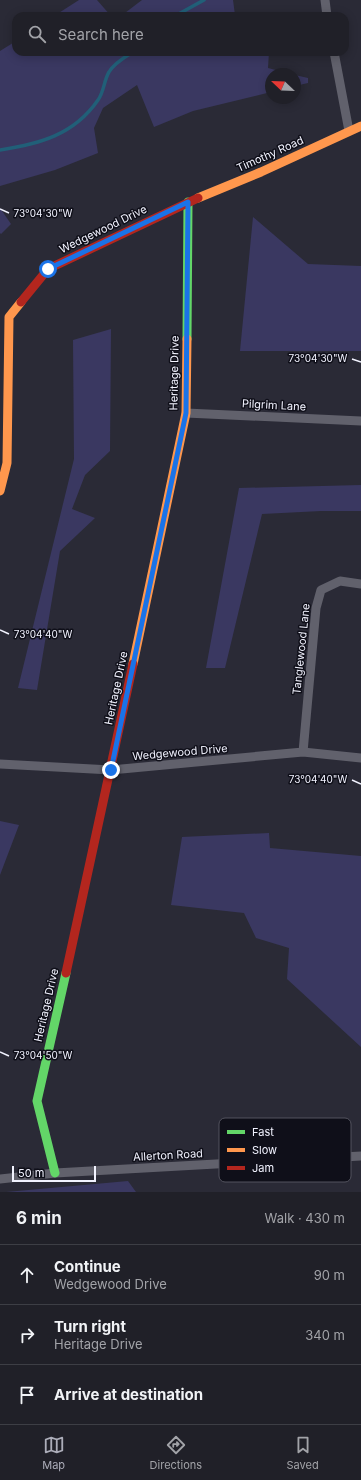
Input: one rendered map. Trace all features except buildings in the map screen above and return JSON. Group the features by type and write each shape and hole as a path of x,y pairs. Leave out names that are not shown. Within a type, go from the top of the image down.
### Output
{"street":[{"path":"324,0 327,12"},
{"path":"335,56 349,131"},
{"name":"Timothy Road","path":"188,202 261,172 361,126"},
{"name":"Heritage Drive","path":"55,1173 37,1101 111,770 186,413 188,202"},
{"name":"Wedgewood Drive","path":"0,491 7,463 9,317 48,269 188,202"},
{"name":"Pilgrim Lane","path":"186,413 361,421"},
{"name":"Tanglewood Lane","path":"303,752 316,608 320,590 340,581 361,584"},
{"name":"Wedgewood Drive","path":"0,764 111,770 303,752 361,758"},
{"name":"Allerton Road","path":"351,1157 361,1156"},
{"name":"Allerton Road","path":"0,1179 55,1173 219,1164"}],"shaded area":[{"path":"79,0 97,0 108,12 60,12"},
{"path":"142,0 233,0 235,12 126,12"},
{"path":"12,44 12,56 269,56 268,68 265,68 265,93 193,111 154,127 137,85 103,108 94,128 98,153 55,170 0,186 0,51"},
{"path":"301,76 308,78 308,83 301,85"},
{"path":"0,208 11,224 1,234 0,233"},
{"path":"253,217 308,264 361,266 361,351 240,351"},
{"path":"111,329 110,451 85,475 72,509 95,518 60,551 37,690 18,688 74,459 73,340"},
{"path":"361,485 361,511 321,511 262,514 225,668 206,668 239,488"},
{"path":"0,821 19,825 0,875"},
{"path":"269,833 270,848 361,856 361,1047 287,979 289,948 256,938 244,913 171,905 182,837"},
{"path":"128,1181 136,1192 6,1192"}],"waterway":[{"path":"182,12 204,0"},
{"path":"0,150 42,141 67,130 78,122 100,97 107,75 111,69 126,56"}],"traffic: fast":[{"path":"187,339 188,202"},
{"path":"55,1173 37,1101 66,973"}],"traffic: slow":[{"path":"198,198 261,172 361,126"},
{"path":"0,491 7,463 9,317 21,302"},
{"path":"133,664 186,413 187,339"}],"traffic: jam":[{"path":"21,302 48,269 198,198"},
{"path":"66,973 133,664"}],"route":[{"path":"48,269 188,202 186,413 111,770"}]}
